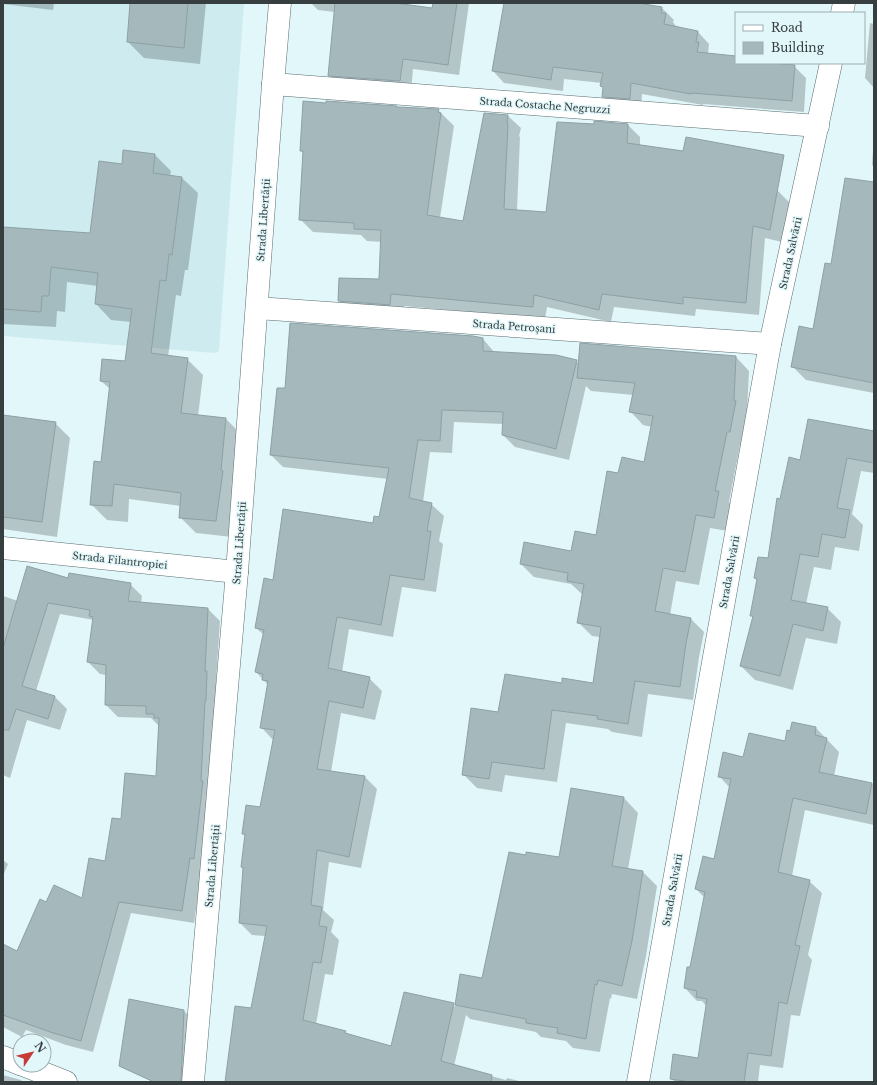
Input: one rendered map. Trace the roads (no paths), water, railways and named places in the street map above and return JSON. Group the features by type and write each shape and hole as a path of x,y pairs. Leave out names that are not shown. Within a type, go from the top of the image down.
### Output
{"street":[{"name":"Strada Libertății","path":"193,1082 237,572 280,3"},
{"name":"Strada Salvării","path":"638,1082 770,344 831,64"},
{"name":"Strada Costache Negruzzi","path":"273,84 818,126"},
{"name":"Strada Petroșani","path":"257,308 770,344"},
{"name":"Strada Filantropiei","path":"3,548 237,572"},
{"path":"43,1073 66,1082"}]}
